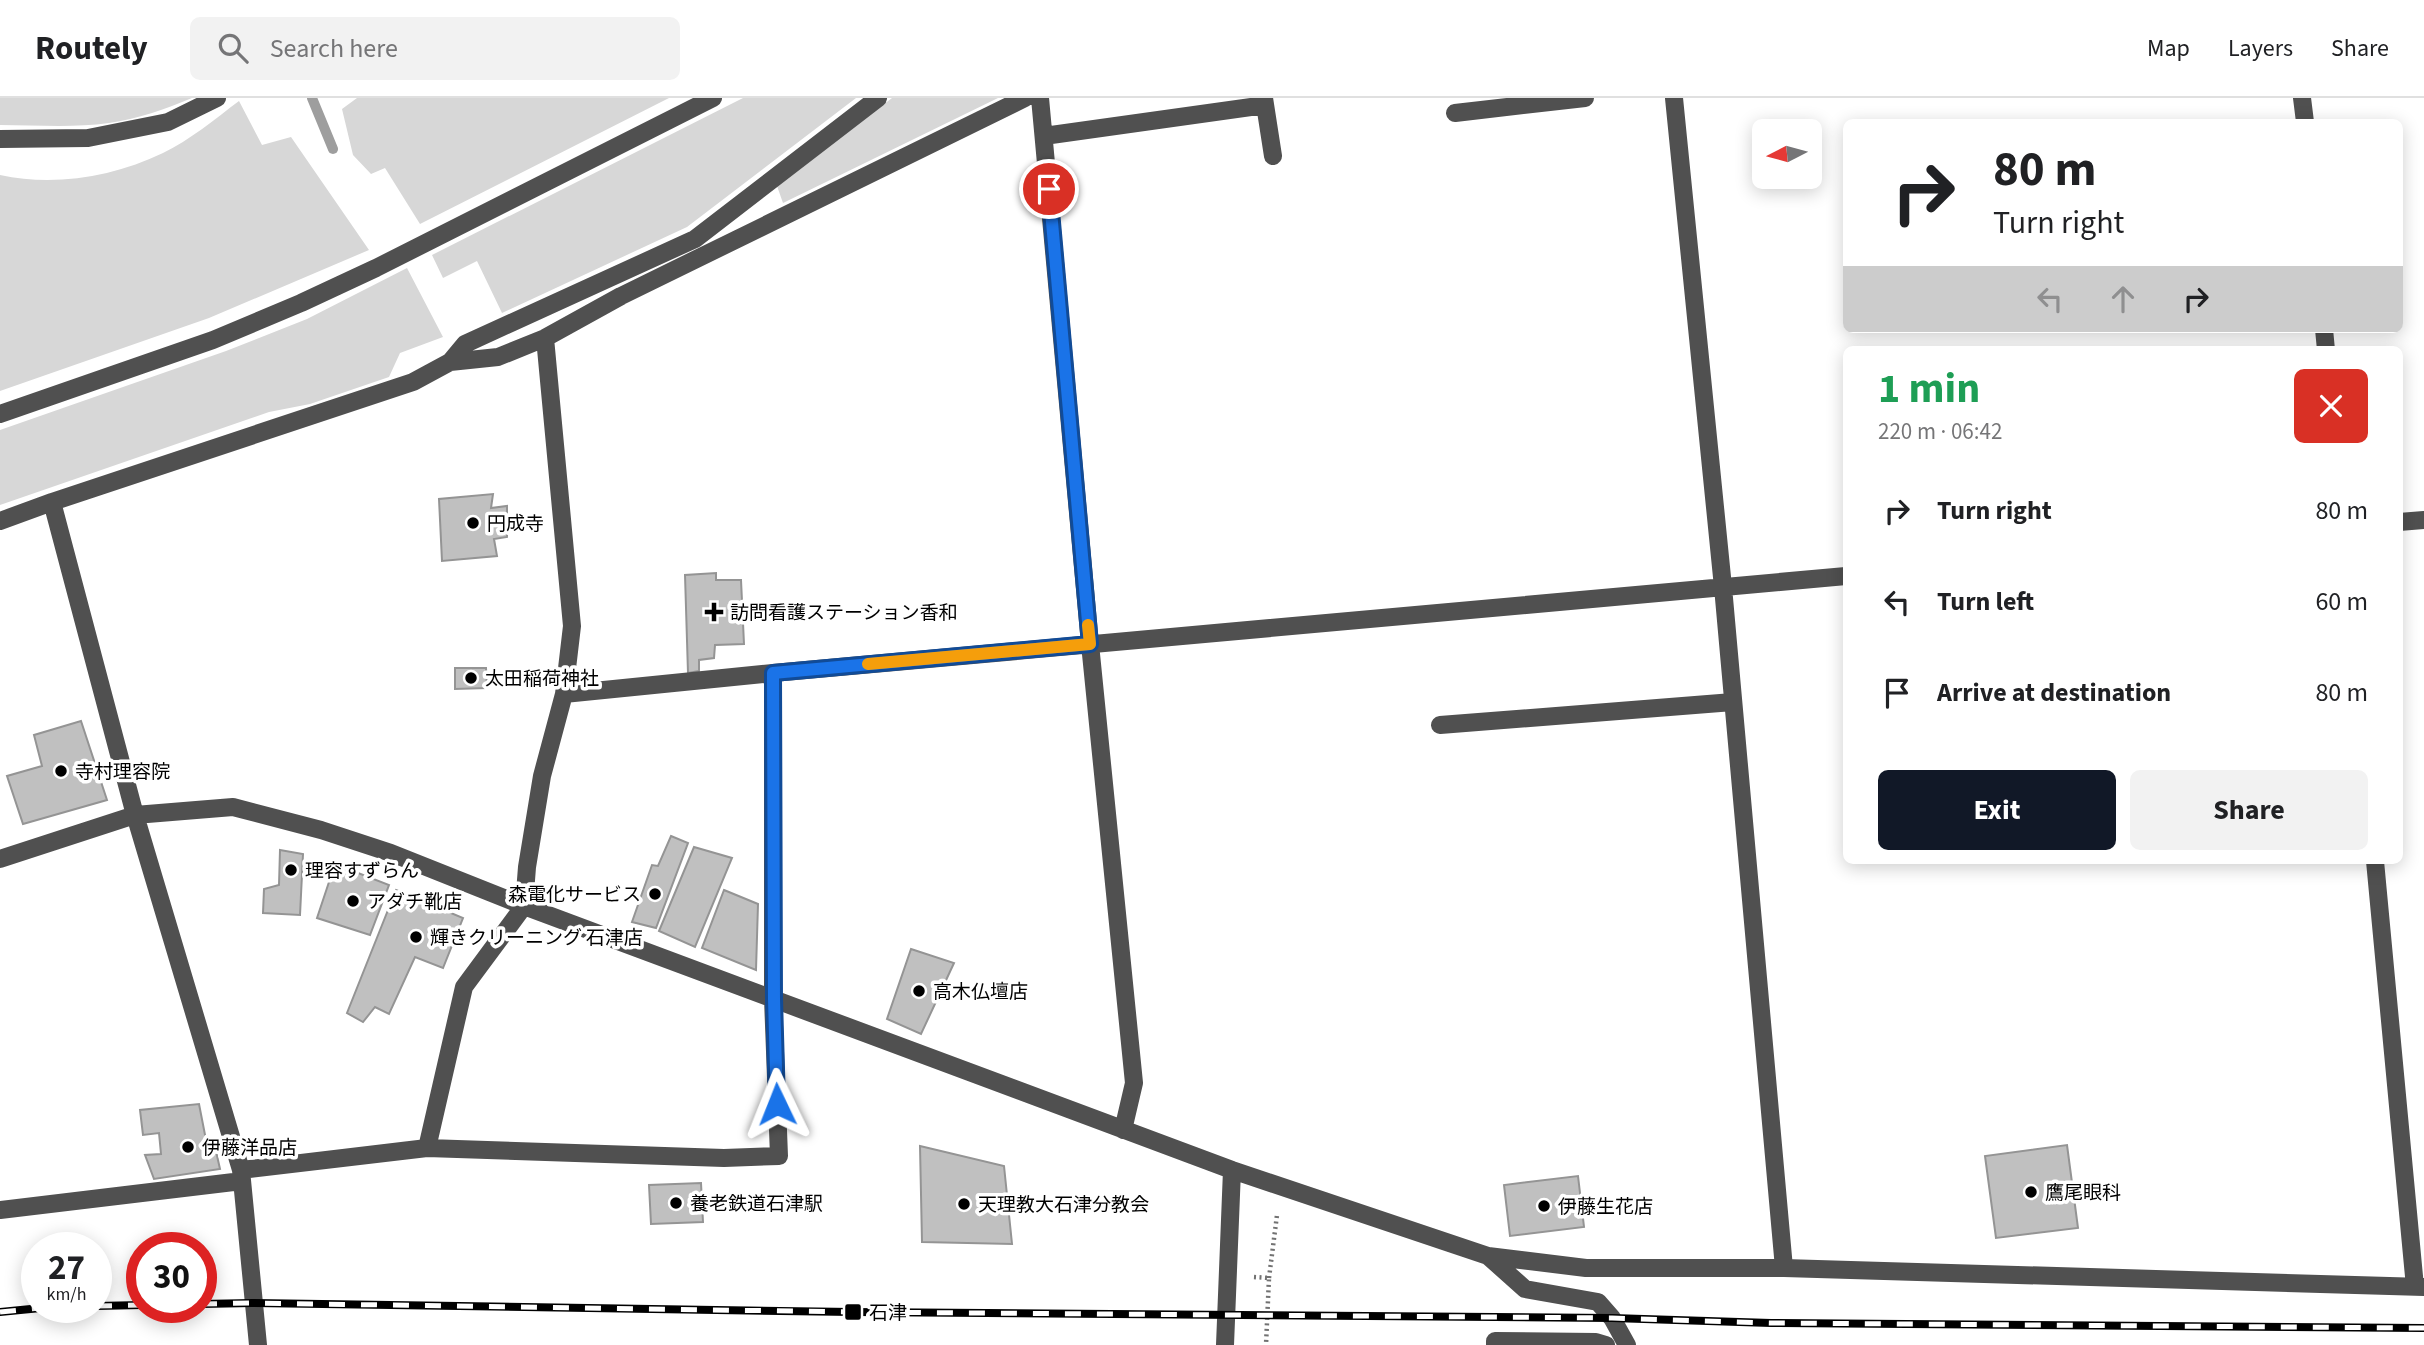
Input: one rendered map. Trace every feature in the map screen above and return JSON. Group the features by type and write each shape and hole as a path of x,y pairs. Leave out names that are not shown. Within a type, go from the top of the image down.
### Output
{"street":[{"path":"0,139 89,138 168,122 218,98"},
{"path":"0,414 213,340 301,303 713,98"},
{"path":"0,521 413,382 450,362 465,344 695,239 878,98"},
{"path":"450,362 498,357 545,338 691,260 1025,98"},
{"path":"1041,98 1090,644 1134,1083 1123,1130"},
{"path":"1455,113 1585,98"},
{"path":"1674,98 1723,587 1784,1268"},
{"path":"2302,98 2305,119"},
{"path":"1044,136 1265,102 1273,156"},
{"path":"427,1148 464,987 524,906 541,776 564,694 572,626 545,338"},
{"path":"52,502 135,814 241,1175 258,1345"},
{"path":"2403,522 2424,520"},
{"path":"564,694 1843,576"},
{"path":"0,1210 427,1148 724,1158 779,1156 774,999 773,673"},
{"path":"1440,725 1733,702"},
{"path":"0,859 135,814 233,807 321,830 391,853 524,906 1232,1171 1488,1256 1586,1268 1784,1268 2419,1287 2375,864"},
{"path":"1225,1345 1232,1171"},
{"path":"1488,1256 1525,1289 1598,1302 1612,1318 1627,1345"},
{"path":"1495,1345 1495,1341 1596,1342 1606,1345"}],"path":[{"path":"1266,1345 1269,1278 1280,1186"},
{"path":"1229,1275 1269,1278"}],"shaded area":[{"path":"0,98 192,98 120,121 95,125 54,126 0,125"},
{"path":"357,98 669,98 420,224 385,168 371,174 353,155 342,109"},
{"path":"743,98 856,98 687,227 502,313 477,261 443,278 432,255"},
{"path":"892,98 998,98 783,203 777,186"},
{"path":"239,101 262,145 291,137 369,250 209,318 0,391 0,175 62,180 124,168 173,148"},
{"path":"407,268 443,337 400,353 389,377 310,404 269,412 0,505 0,430 226,351 307,319"}],"building":[{"name":"円成寺","path":"493,494 491,508 507,506 507,537 494,539 497,556 442,561 439,499"},
{"name":"訪問看護ステーション香和","path":"716,573 716,580 741,580 744,644 715,645 714,658 699,660 699,671 688,673 685,575"},
{"name":"太田稲荷神社","path":"455,668 486,668 487,688 455,689"},
{"name":"寺村理容院","path":"81,721 107,800 23,824 7,776 42,766 34,735"},
{"name":"森電化サービス","path":"671,836 688,843 656,928 632,922 652,865 658,866"},
{"path":"694,847 732,858 695,947 659,931"},
{"name":"理容すずらん","path":"280,850 303,854 300,915 263,913 264,889 279,885"},
{"name":"アダチ靴店","path":"335,864 389,885 370,935 317,918"},
{"name":"輝きクリーニング 石津店","path":"396,890 463,918 443,968 415,957 389,1014 375,1007 363,1022 347,1013"},
{"path":"724,890 758,904 756,970 702,948"},
{"name":"高木仏壇店","path":"911,949 954,963 921,1034 887,1019"},
{"name":"伊藤洋品店","path":"199,1104 206,1140 213,1138 220,1169 154,1179 145,1155 161,1154 159,1133 143,1135 140,1110"},
{"name":"鷹尾眼科","path":"2067,1145 2078,1228 1996,1238 1985,1156"},
{"name":"天理教大石津分教会","path":"920,1146 1004,1166 1012,1244 922,1242"},
{"name":"伊藤生花店","path":"1578,1176 1584,1227 1510,1236 1504,1185"},
{"name":"養老鉄道石津駅","path":"701,1183 703,1222 651,1224 649,1185"}],"waterway":[{"path":"312,98 333,149"}],"railway":[{"path":"217,1304 1612,1318 1771,1323 2424,1328"},
{"path":"112,1306 126,1305"},
{"path":"0,1312 21,1310"}],"slow traffic":[{"path":"868,664 1090,644 1088,625"}],"place":[{"name":"円成寺","path":"473,523"},
{"name":"訪問看護ステーション香和","path":"714,612"},
{"name":"太田稲荷神社","path":"471,678"},
{"name":"寺村理容院","path":"61,771"},
{"name":"理容すずらん","path":"291,870"},
{"name":"森電化サービス","path":"655,894"},
{"name":"アダチ靴店","path":"353,901"},
{"name":"輝きクリーニング 石津店","path":"416,937"},
{"name":"高木仏壇店","path":"919,991"},
{"name":"伊藤洋品店","path":"188,1147"},
{"name":"鷹尾眼科","path":"2031,1192"},
{"name":"養老鉄道石津駅","path":"676,1203"},
{"name":"天理教大石津分教会","path":"964,1204"},
{"name":"伊藤生花店","path":"1544,1206"},
{"name":"石津","path":"853,1312"}],"route":[{"path":"777,1104 773,673 1090,644 1049,189"}]}
